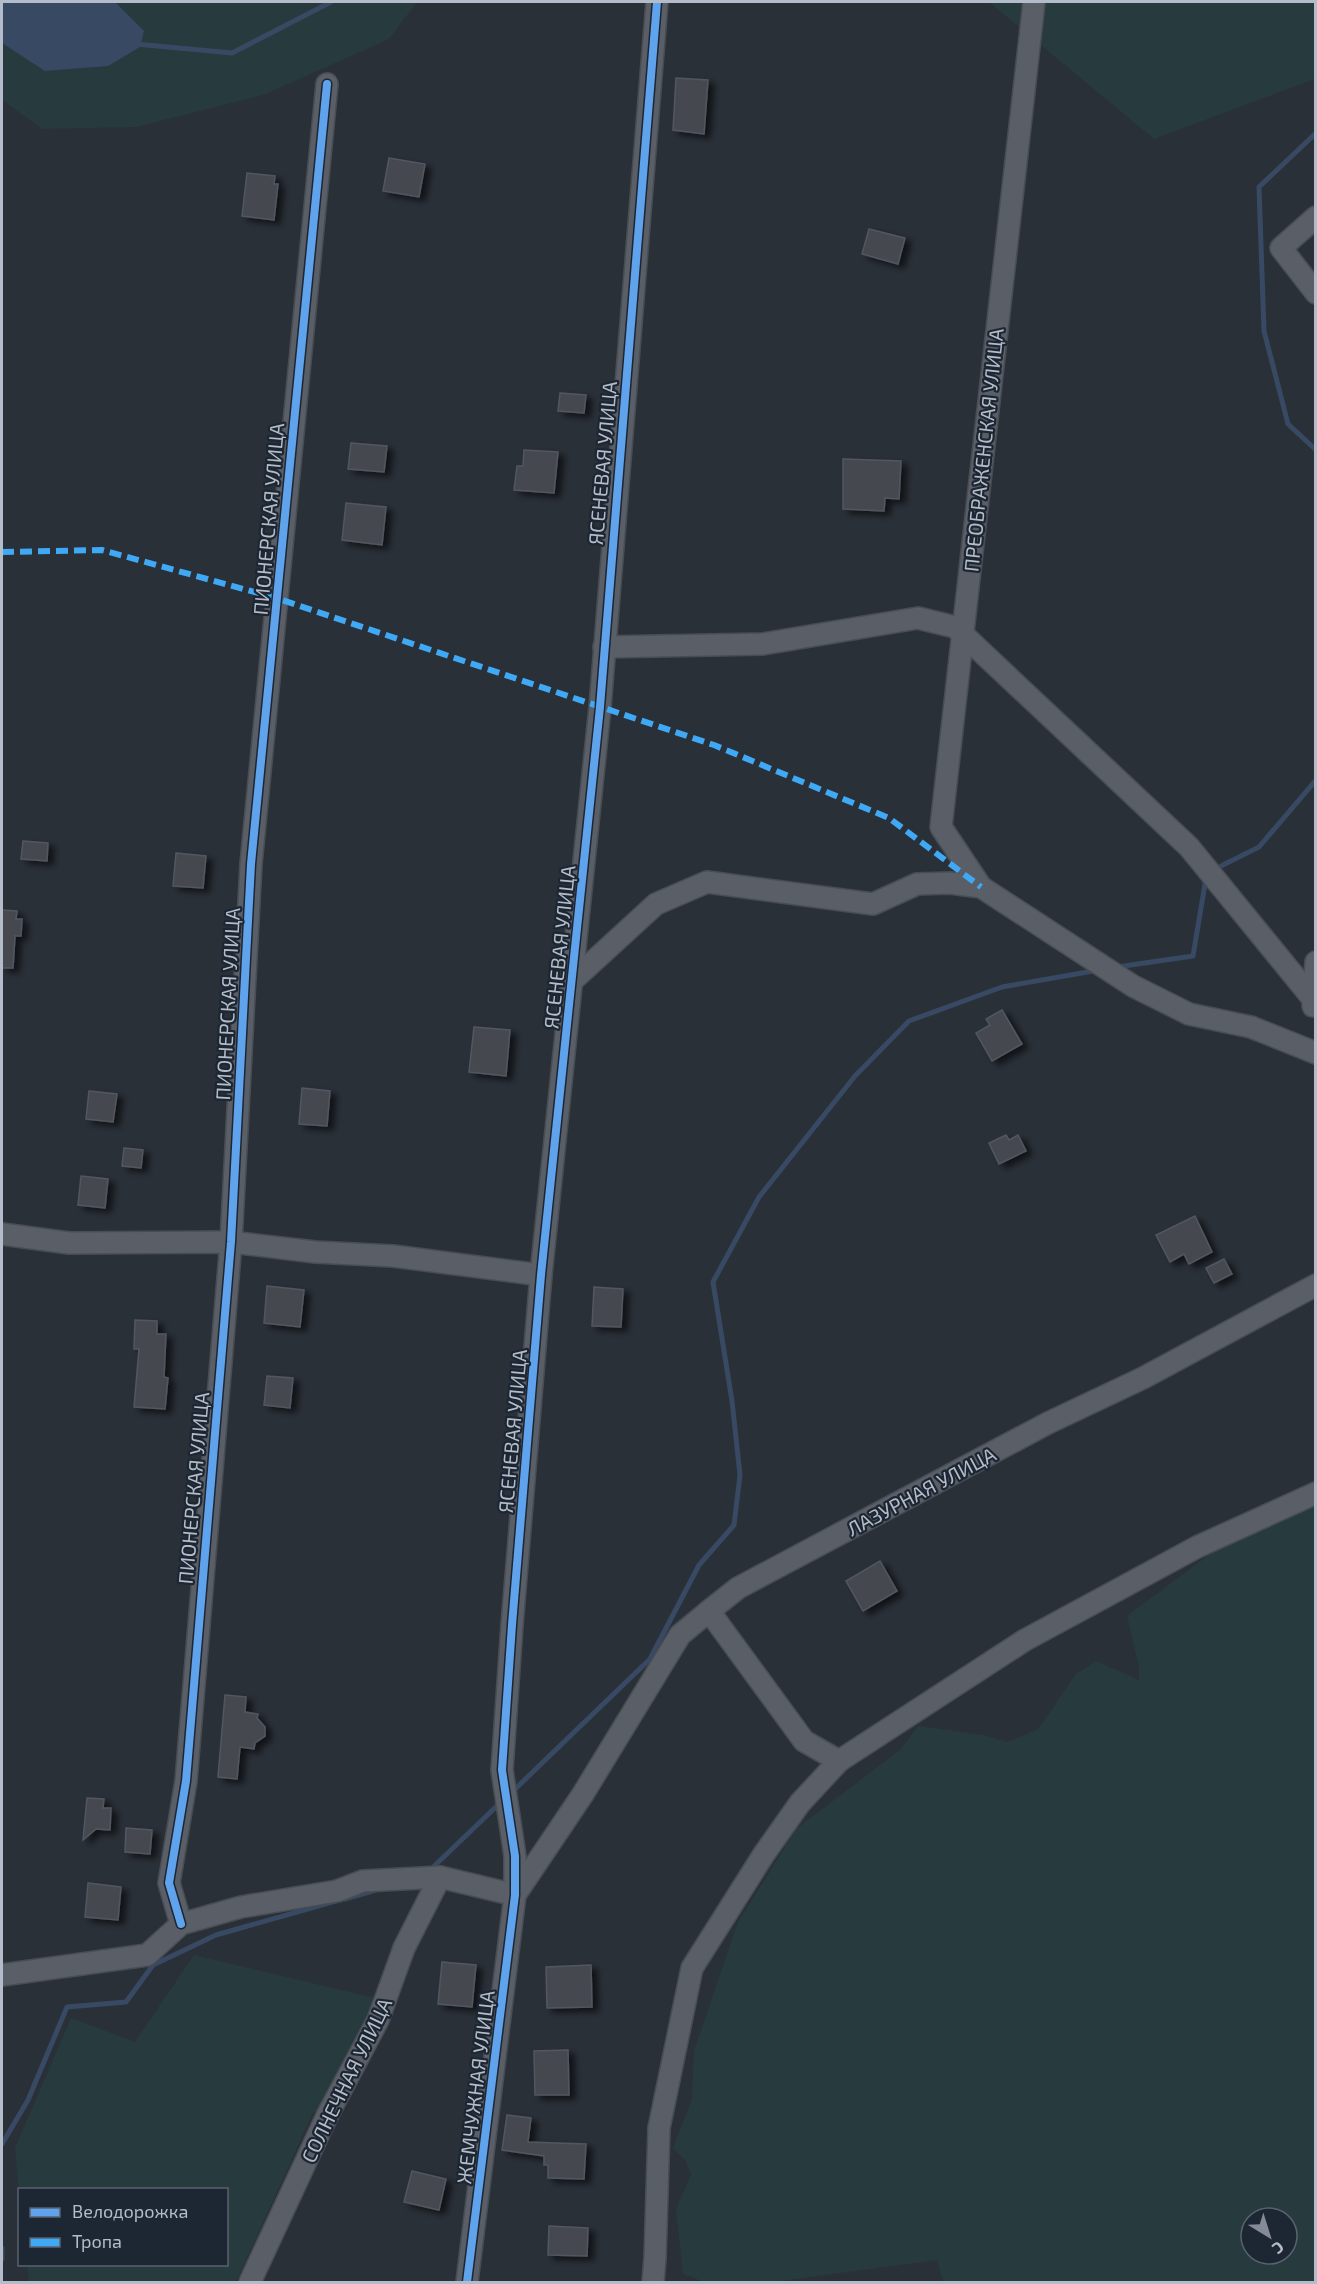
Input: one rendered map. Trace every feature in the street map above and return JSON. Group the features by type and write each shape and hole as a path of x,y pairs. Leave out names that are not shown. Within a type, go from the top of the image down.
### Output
{"street":[{"name":"ЯСЕНЕВАЯ УЛИЦА","path":"515,1896 514,1856 502,1770 541,1275 604,647 657,2"},
{"name":"ПРЕОБРАЖЕНСКАЯ УЛИЦА","path":"981,887 940,827 1034,2"},
{"name":"ПИОНЕРСКАЯ УЛИЦА","path":"182,1924 169,1882 186,1781 231,1242 251,864 327,84"},
{"path":"1316,217 1281,248 1316,293"},
{"path":"604,647 763,644 918,618 955,627 1189,847 1314,1004"},
{"path":"572,981 656,904 707,882 873,904 916,884 950,883 981,887 1133,986 1189,1014 1251,1028 1316,1053"},
{"path":"1314,1004 1316,962"},
{"path":"2,1234 69,1243 231,1242 315,1252 393,1256 541,1275"},
{"name":"ЛАЗУРНАЯ УЛИЦА","path":"515,1896 583,1794 680,1635 738,1588 1038,1428 1135,1382 1316,1286"},
{"path":"653,2283 656,2258 659,2128 692,1968 764,1854 800,1803 839,1761 1025,1640 1197,1547 1316,1493"},
{"path":"709,1611 804,1741 839,1761"},
{"path":"2,1975 147,1955 182,1924 241,1907 338,1891 363,1881 440,1877 515,1896"},
{"name":"СОЛНЕЧНАЯ УЛИЦА","path":"250,2283 327,2116 378,2020 404,1948 440,1877"},
{"name":"ЖЕМЧУЖНАЯ УЛИЦА","path":"467,2283 515,1896"}],"green space":[{"path":"2,2 417,2 389,39 263,95 136,127 42,129 2,100"},
{"path":"989,2 1315,2 1315,79 1154,139"},
{"path":"1315,1501 1315,2282 943,2282 937,2260 773,2282 704,2282 683,2274 676,2209 691,2175 685,2160 673,2148 692,2099 694,2051 738,1922 797,1828 900,1750 918,1726 983,1735 1008,1742 1038,1729 1076,1674 1096,1661 1139,1680 1139,1667 1127,1616 1214,1551"},
{"path":"194,1955 375,1998 370,2023 324,2109 313,2113 236,2282 29,2282 27,2266 228,2266 228,2188 19,2188 15,2148 71,2018 135,2042"}],"water":[{"path":"2,2 115,2 144,31 140,47 108,66 45,71 2,43"}],"building":[{"path":"676,78 708,80 704,134 673,130"},
{"path":"389,158 425,164 419,197 383,191"},
{"path":"247,173 275,176 274,184 278,184 274,220 242,216"},
{"path":"869,229 905,238 898,264 862,254"},
{"path":"560,393 586,395 584,413 558,411"},
{"path":"351,443 387,446 384,472 348,469"},
{"path":"524,450 558,452 554,493 514,490 517,466 523,466"},
{"path":"843,459 901,461 899,499 885,498 884,511 843,509"},
{"path":"346,503 386,507 382,545 342,540"},
{"path":"23,841 48,843 47,861 21,859"},
{"path":"176,853 206,856 203,888 173,886"},
{"path":"2,910 17,911 16,919 22,919 21,936 15,936 13,968 2,968"},
{"path":"1002,1010 1022,1044 992,1061 976,1033 990,1025 986,1019"},
{"path":"474,1027 510,1030 506,1076 469,1072"},
{"path":"302,1088 330,1091 327,1126 299,1124"},
{"path":"89,1091 117,1094 113,1122 86,1119"},
{"path":"1006,1135 1009,1140 1018,1135 1026,1151 999,1164 989,1143"},
{"path":"124,1148 143,1150 141,1168 122,1166"},
{"path":"81,1176 108,1179 105,1208 78,1205"},
{"path":"1195,1216 1212,1252 1189,1264 1184,1254 1170,1262 1156,1235"},
{"path":"1224,1259 1232,1274 1214,1283 1206,1268"},
{"path":"267,1286 304,1290 300,1327 264,1323"},
{"path":"594,1287 623,1289 621,1327 592,1326"},
{"path":"135,1320 157,1321 157,1334 166,1334 164,1377 168,1378 165,1409 134,1407 139,1349 134,1349"},
{"path":"267,1376 293,1378 290,1408 264,1405"},
{"path":"880,1561 897,1591 863,1611 846,1581"},
{"path":"225,1695 246,1697 245,1712 258,1714 257,1718 265,1727 265,1736 255,1743 254,1749 240,1747 237,1779 218,1777"},
{"path":"87,1798 104,1799 103,1808 111,1808 110,1830 96,1829 83,1840"},
{"path":"126,1828 152,1830 150,1854 125,1852"},
{"path":"88,1883 121,1887 118,1920 85,1917"},
{"path":"442,1962 476,1965 472,2007 438,2004"},
{"path":"591,1965 592,2007 547,2008 546,1967"},
{"path":"568,2050 569,2095 535,2095 534,2051"},
{"path":"507,2115 531,2118 528,2142 586,2144 584,2179 548,2178 548,2165 544,2165 544,2156 502,2150"},
{"path":"412,2171 446,2179 439,2210 404,2202"},
{"path":"549,2226 588,2228 587,2256 548,2255"}],"waterway":[{"path":"136,44 232,53 331,2"},
{"path":"1316,133 1259,187 1264,331 1288,424 1316,450"},
{"path":"1213,870 1259,847 1316,780"},
{"path":"1117,967 1193,956 1206,878"},
{"path":"512,1792 650,1659 699,1565 734,1525 740,1475 732,1401 713,1282 759,1197 855,1076 909,1021 1002,987 1099,970"},
{"path":"429,1871 501,1802"},
{"path":"345,1899 376,1890"},
{"path":"2,2144 28,2100 67,2007 126,2002 153,1965 216,1935 336,1901"},
{"path":"2,2248 2,2259"}],"marked path":[{"path":"2,552 102,550 276,598 714,745 889,818 981,887"}],"cycle path":[{"path":"467,2282 515,1895 515,1856 502,1770 512,1625 541,1275 600,707 657,2"},
{"path":"181,1924 169,1883 186,1781 231,1242 251,864 327,84"}]}
